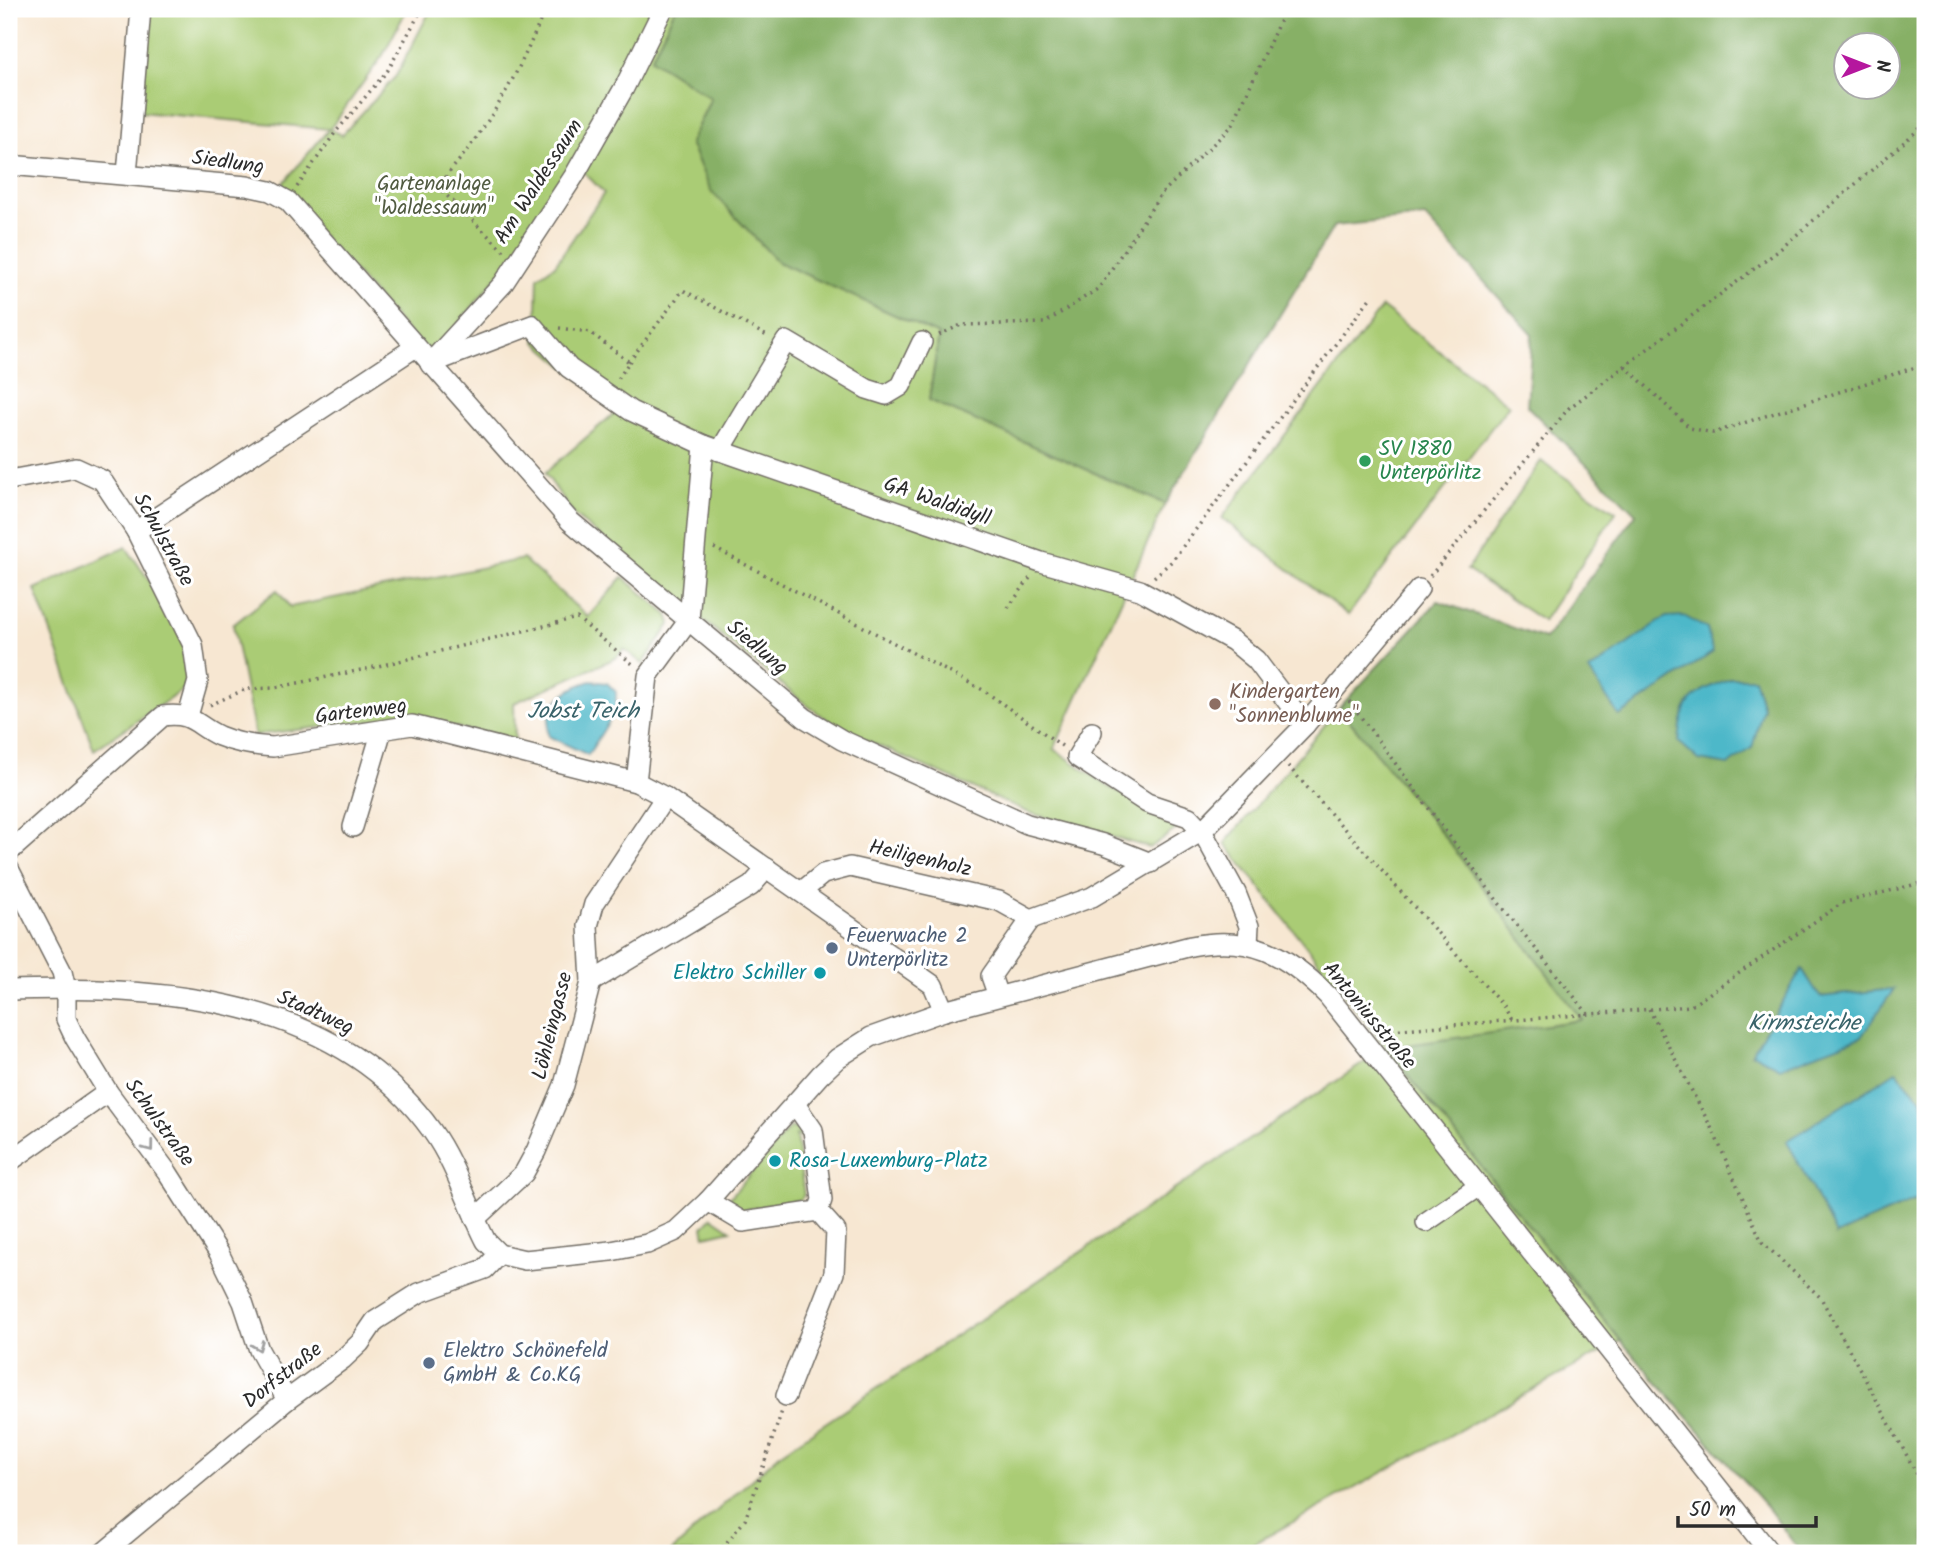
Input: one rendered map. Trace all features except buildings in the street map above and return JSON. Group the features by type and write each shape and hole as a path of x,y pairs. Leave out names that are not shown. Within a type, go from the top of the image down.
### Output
{"street":[{"path":"127,174 141,9"},
{"name":"Am Waldessaum","path":"430,363 503,284 574,176 624,88 663,9"},
{"name":"Siedlung","path":"9,165 247,186 270,191 288,201 414,348 570,521 598,548 689,620 805,718 842,740 1027,824 1104,845 1151,863"},
{"path":"430,363 531,326"},
{"name":"GA Waldidyll","path":"531,326 569,368 631,411 712,448 1041,562 1140,590 1233,641 1256,660 1305,724"},
{"path":"636,782 648,676 689,620 696,539 712,448 786,341 867,389 886,395 901,386 922,342"},
{"path":"136,531 414,348"},
{"name":"Schulstraße","path":"9,480 61,469 88,472 102,480 136,531 193,645 198,681 188,716"},
{"path":"998,996 991,976 1031,919 1092,897 1202,831 1305,724 1419,589"},
{"path":"9,852 163,716 188,716"},
{"name":"Gartenweg","path":"188,716 217,735 255,746 273,747 412,725 636,782 665,797 933,985 944,1011"},
{"path":"353,827 382,730"},
{"path":"1092,732 1077,757 1147,803 1189,817 1202,831 1236,893 1249,926 1248,943"},
{"name":"Löhleingasse","path":"475,1219 524,1173 536,1152 564,1085 591,982 588,926 594,904 665,797"},
{"name":"Heiligenholz","path":"801,892 823,874 850,867 999,901 1031,919"},
{"path":"591,982 751,886 767,868"},
{"name":"Schulstraße","path":"9,869 51,948 66,989 66,1019 108,1093 168,1173 219,1253 243,1302 259,1350 287,1400"},
{"name":"Antoniusstraße","path":"944,1011 1214,942 1248,943 1285,959 1307,975 1328,996 1770,1553"},
{"name":"Stadtweg","path":"9,990 66,989 206,999 250,1010 307,1030 367,1063 411,1105 434,1134 486,1241 499,1254"},
{"path":"499,1254 525,1260 647,1244 676,1231 708,1201 820,1075 853,1047 871,1037 944,1011"},
{"path":"9,1163 108,1093"},
{"path":"789,1111 813,1130 822,1200 818,1211"},
{"path":"1426,1222 1479,1186"},
{"path":"708,1201 743,1223 818,1211"},
{"path":"786,1396 834,1273 836,1231 818,1211"},
{"name":"Dorfstraße","path":"103,1553 287,1400 343,1359 360,1343 375,1321 419,1293 485,1269 499,1254"}],"path":[{"path":"288,201 335,133 388,70 422,9"},
{"path":"515,262 437,186 470,150 505,98 545,9"},
{"path":"922,342 961,325 1045,323 1100,288 1161,194 1232,126 1285,9"},
{"path":"1419,589 1569,408 1778,251 1925,124"},
{"path":"608,395 683,290 775,341 786,341"},
{"path":"1172,561 1371,297"},
{"path":"531,326 590,331 629,362"},
{"path":"1625,366 1690,428 1713,433 1925,364"},
{"path":"696,539 983,690 1077,757"},
{"path":"1007,608 1041,562"},
{"path":"188,716 246,689 274,688 366,669 577,618 618,652"},
{"path":"1337,687 1588,1014"},
{"path":"1291,770 1504,1007 1512,1020"},
{"path":"1355,1033 1691,1006 1842,903 1925,883"},
{"path":"1649,1009 1714,1133 1762,1242 1821,1298 1925,1489"},
{"path":"718,1553 745,1520 786,1396"},
{"path":"1904,1553 1925,1545"}],"green space":[{"name":"Gartenanlage \"Waldessaum\"","path":"148,9 407,9 383,55 330,129 342,135 396,76 431,9 675,9 651,59 711,98 690,143 711,191 778,262 939,335 929,400 1165,504 1054,749 1109,787 1185,823 1150,848 1027,812 843,730 808,706 574,515 545,473 617,411 536,342 538,277 555,265 604,193 583,171 431,358 279,188 329,129 140,112"},
{"path":"675,9 1925,9 1925,1111 1921,1099 1836,1235 1925,1196 1925,1553 1801,1553 1770,1511 1621,1341 1386,1048 1582,1020 1441,832 1339,708 1438,601 1545,639 1636,514 1527,406 1532,334 1425,217 1334,226 1165,504 929,400 939,335 778,262 711,191 690,143 711,98 651,59","holes":["1731,678 1754,679 1763,708","1803,970 1819,997 1894,989 1752,1053"]},
{"name":"SV 1880 Unterpörlitz","path":"1382,307 1509,405 1348,615 1222,518"},
{"path":"1541,461 1616,512 1543,621 1467,570"},
{"path":"126,547 170,614 185,651 187,670 184,689 94,750 35,589"},
{"path":"523,559 588,617 623,577 668,615 671,623 643,664 624,649 616,658 514,703 515,743 415,716 255,735 233,625 277,590 290,607"},
{"path":"1339,708 1441,832 1582,1020 1387,1049 1621,1341 1237,1553 670,1553 782,1452 1386,1048 1225,843"},
{"path":"790,1127 807,1133 809,1141 796,1135 804,1195 800,1200 737,1211 727,1201"},
{"path":"712,1217 731,1230 705,1236 703,1227"}],"water":[{"path":"1684,616 1707,629 1713,652 1619,716 1589,671 1666,617"},
{"path":"1731,678 1754,678 1763,708 1752,748 1728,765 1699,760 1679,742 1683,716 1698,694"},
{"name":"Jobst Teich","path":"591,681 607,683 616,692 616,710 588,755 548,736 548,725 558,700 572,689"},
{"name":"Kirmsteiche","path":"1802,969 1820,997 1894,989 1861,1037 1780,1068 1752,1053"},
{"name":"Kirmsteiche","path":"1896,1071 1921,1099 1925,1111 1925,1196 1836,1235 1787,1141"}],"place":[{"name":"SV 1880 Unterpörlitz","path":"1365,461"},
{"name":"Kindergarten \"Sonnenblume\"","path":"1215,704"},
{"name":"Feuerwache 2 Unterpörlitz","path":"832,948"},
{"name":"Elektro Schiller","path":"820,973"},
{"name":"Rosa-Luxemburg-Platz","path":"775,1161"},
{"name":"Elektro Schönefeld GmbH & Co.KG","path":"429,1363"}]}
